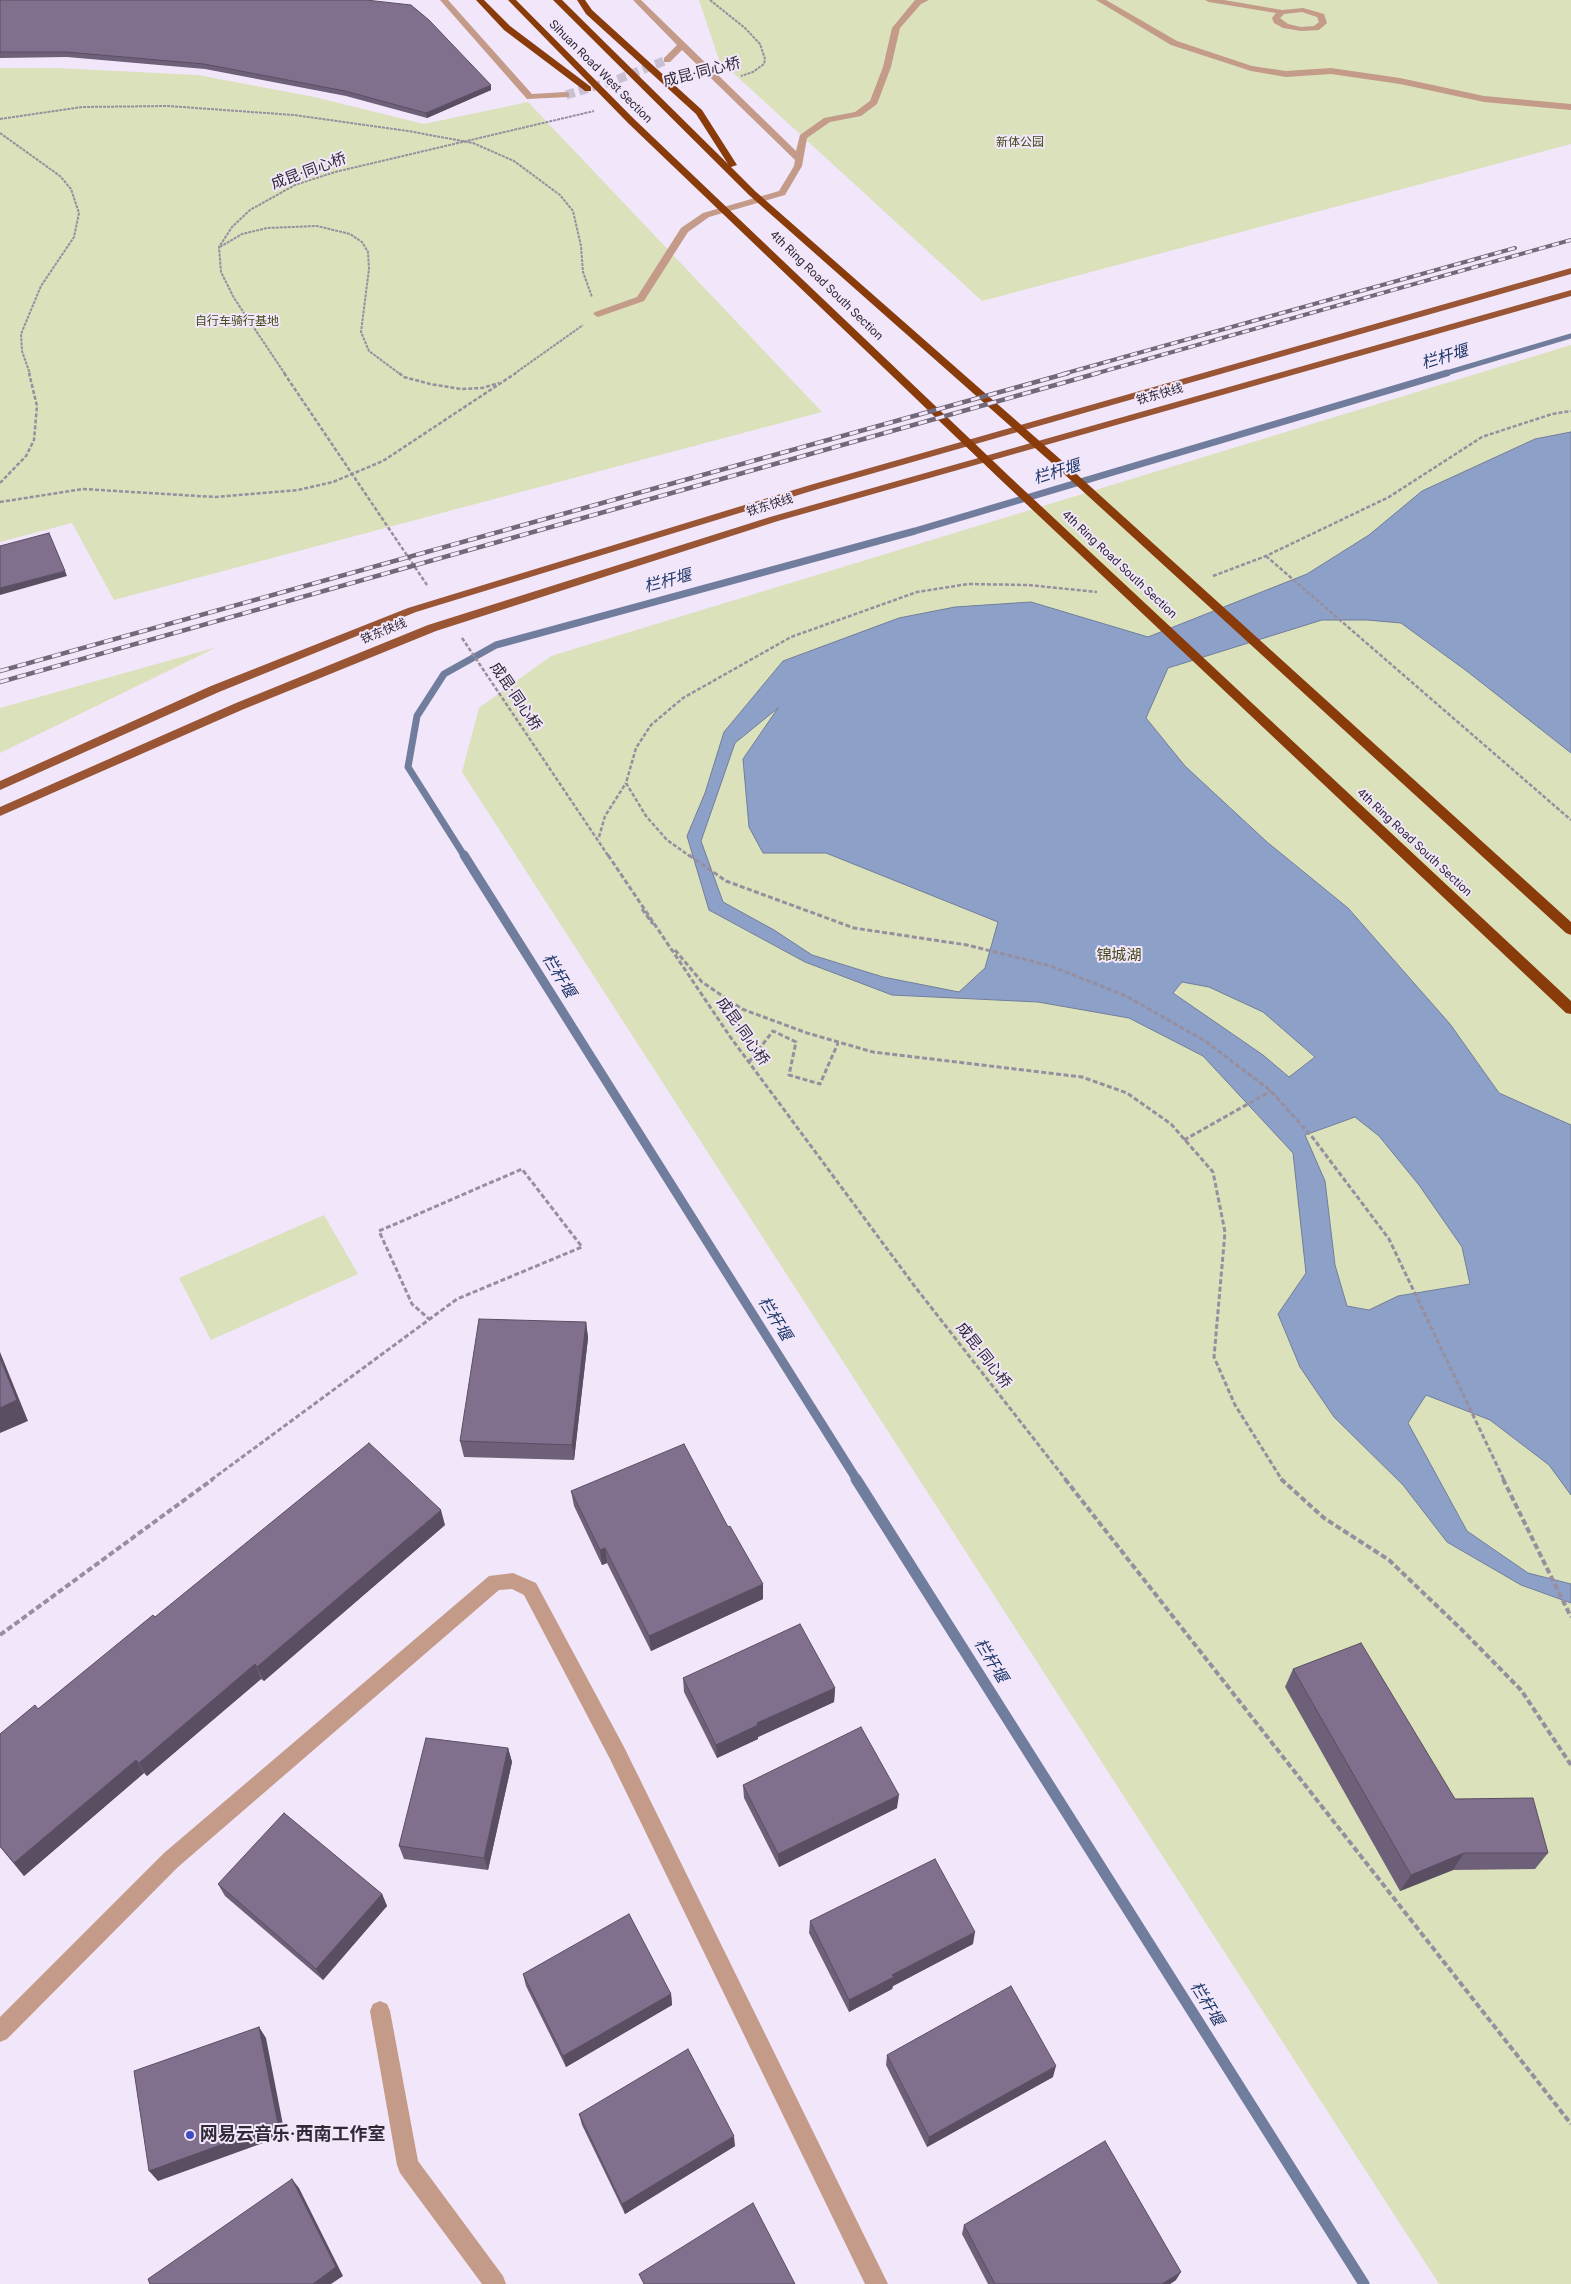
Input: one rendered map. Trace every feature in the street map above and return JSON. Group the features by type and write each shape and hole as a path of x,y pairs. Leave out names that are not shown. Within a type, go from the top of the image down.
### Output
{"highway":[{"path":"480,0 507,28 631,122"},
{"name":"Sihuan Road West Section","path":"512,0 631,122 650,139"},
{"name":"Sihuan Road West Section","path":"557,0 693,133"},
{"path":"579,0 589,12 699,112 752,194"},
{"name":"4th Ring Road South Section","path":"693,133 752,194 1056,461 1571,930"},
{"name":"4th Ring Road South Section","path":"650,139 1014,487 1571,1009"},
{"path":"1454,901 1571,1020"}],"main road":[{"name":"铁东快线","path":"0,786 215,689 412,610 814,488 1571,271"},
{"name":"铁东快线","path":"0,812 240,706 432,628 774,519 1571,292"}],"street":[{"path":"444,0 530,97 566,95"},
{"path":"637,0 799,159"},
{"path":"598,314 641,299 684,230 706,215 782,193 798,166 803,137 827,120 858,114 874,102 887,67 896,28 918,2 925,0"},
{"path":"1100,0 1174,42 1251,68 1286,74 1331,71 1400,81 1484,99 1571,107"},
{"path":"1209,0 1282,12 1295,10 1310,12 1321,16 1323,23 1309,29 1286,26 1277,21 1276,18 1282,12"},
{"path":"667,60 682,45"},
{"path":"0,2032 171,1860 495,1582 513,1581 530,1589 617,1753 877,2284"},
{"path":"380,2011 408,2166 496,2284"}],"path":[{"name":"成昆·同心桥","path":"710,0 745,28 760,44 765,59 764,64 753,72 738,77"},
{"path":"0,119 82,107 168,106 294,115 473,143 514,160 560,194 573,211 581,246 583,272 598,314 505,381 383,461 333,482 298,490 215,497 83,488 0,502"},
{"name":"成昆·同心桥","path":"219,247 232,227 250,210 295,185 335,172 594,111"},
{"path":"0,133 60,176 71,189 79,212 74,237 41,286 21,334 22,351 32,381 37,406 34,440 26,456 0,482"},
{"path":"427,586 234,298 221,272 219,247 242,234 267,228 317,226 350,234 362,242 368,252 369,269 361,332 369,351 404,377 430,384 461,389 482,388 505,381"},
{"path":"1206,579 1266,556 1389,496 1482,437 1552,414 1571,411"},
{"path":"1266,556 1571,820"},
{"path":"1106,593 1028,585 968,584 918,592 791,637 684,698 665,712 652,725 636,748 626,783 605,816 598,835 648,918 702,982 742,1009 807,1033 873,1052 1082,1076 1127,1093 1170,1124 1213,1172 1225,1232 1214,1357 1235,1405 1260,1446 1281,1479 1324,1518 1389,1560 1521,1690 1571,1765"},
{"name":"成昆·同心桥","path":"460,635 749,1062 916,1288 1224,1684 1571,2124"},
{"path":"626,783 646,816 667,840 726,880 854,928 967,945 1051,966 1126,996 1205,1041 1271,1091 1313,1138 1389,1239 1462,1396 1571,1617"},
{"path":"749,1062 773,1031 796,1042 789,1075 820,1084 838,1042"},
{"path":"1184,1140 1271,1091"},
{"path":"0,1635 457,1299 582,1247 522,1168 379,1231 412,1304 429,1319"}],"green space":[{"name":"新体公园","path":"699,0 1571,0 1571,144 982,301 719,60"},
{"name":"自行车骑行基地","path":"0,68 56,68 198,75 314,97 424,124 528,102 822,412 114,600 72,523 0,542"},
{"name":"锦城湖","path":"1571,345 1571,2284 1439,2284 462,772 479,708 551,656"},
{"path":"217,647 0,753 0,708"},
{"path":"324,1215 358,1274 211,1340 179,1278"}],"water":[{"name":"锦城湖","path":"1571,432 1571,753 1468,672 1401,623 1367,620 1322,620 1168,668 1146,718 1185,766 1267,842 1348,908 1450,1024 1499,1093 1571,1125 1571,1495 1549,1465 1490,1420 1426,1395 1408,1423 1467,1531 1528,1573 1571,1584 1571,1603 1521,1585 1447,1542 1403,1485 1334,1417 1300,1367 1278,1314 1306,1273 1293,1153 1203,1056 1129,1018 1038,1002 892,995 805,962 709,910 687,836 705,793 724,732 783,661 899,618 955,607 1031,602 1148,637 1307,574 1369,535 1422,491 1535,439","holes":["778,708 743,759 749,827 763,853 826,853 998,922 985,968 959,992 883,977 812,955 774,930 723,902 701,841 735,743","1182,982 1209,987 1263,1012 1315,1057 1289,1077 1263,1055 1173,993","1355,1117 1379,1136 1419,1185 1462,1247 1470,1284 1398,1296 1369,1310 1347,1306 1335,1265 1325,1181 1305,1135"]}],"building":[{"path":"0,0 366,0 411,5 429,20 491,85 426,113 345,91 204,64 66,52 0,52"},
{"path":"49,533 65,571 0,588 0,546"},
{"path":"479,1319 586,1322 572,1445 460,1441"},
{"path":"0,1358 17,1400 0,1408"},
{"path":"369,1443 441,1510 257,1667 255,1664 139,1763 136,1760 14,1863 0,1846 0,1734 35,1705 38,1709 153,1615 155,1617"},
{"path":"684,1444 728,1527 730,1526 763,1584 649,1636 605,1548 600,1550 571,1491"},
{"path":"800,1624 835,1688 757,1723 758,1725 716,1745 683,1678"},
{"path":"1361,1643 1455,1799 1533,1798 1548,1853 1464,1853 1411,1875 1293,1669"},
{"path":"861,1727 899,1795 778,1854 743,1785"},
{"path":"426,1738 508,1748 484,1858 399,1846"},
{"path":"284,1813 382,1894 316,1969 218,1884"},
{"path":"935,1859 975,1932 892,1975 894,1977 849,2000 810,1921"},
{"path":"629,1914 671,1994 563,2056 523,1974"},
{"path":"1011,1986 1056,2066 929,2137 887,2055"},
{"path":"259,2027 278,2124 149,2171 134,2071"},
{"path":"688,2049 734,2136 622,2204 579,2114"},
{"path":"1105,2141 1181,2272 1162,2284 995,2284 964,2225"},
{"path":"292,2179 336,2267 313,2284 150,2284 148,2279"},
{"path":"753,2203 795,2284 644,2284 639,2274"}],"waterway":[{"name":"栏杆堰","path":"1443,374 1571,336"},
{"name":"栏杆堰","path":"465,857 408,767 417,716 444,674 496,645 915,531 1447,373"},
{"name":"栏杆堰","path":"464,855 857,1480"},
{"name":"栏杆堰","path":"856,1479 1364,2284"}],"tunnel":[{"path":"566,95 616,80 667,60"}],"railway":[{"path":"1094,374 1571,240"},
{"path":"1063,374 1515,248"},
{"path":"0,671 1068,373"},
{"path":"0,682 1098,373"}],"place":[{"name":"网易云音乐·西南工作室","path":"190,2135"}]}
